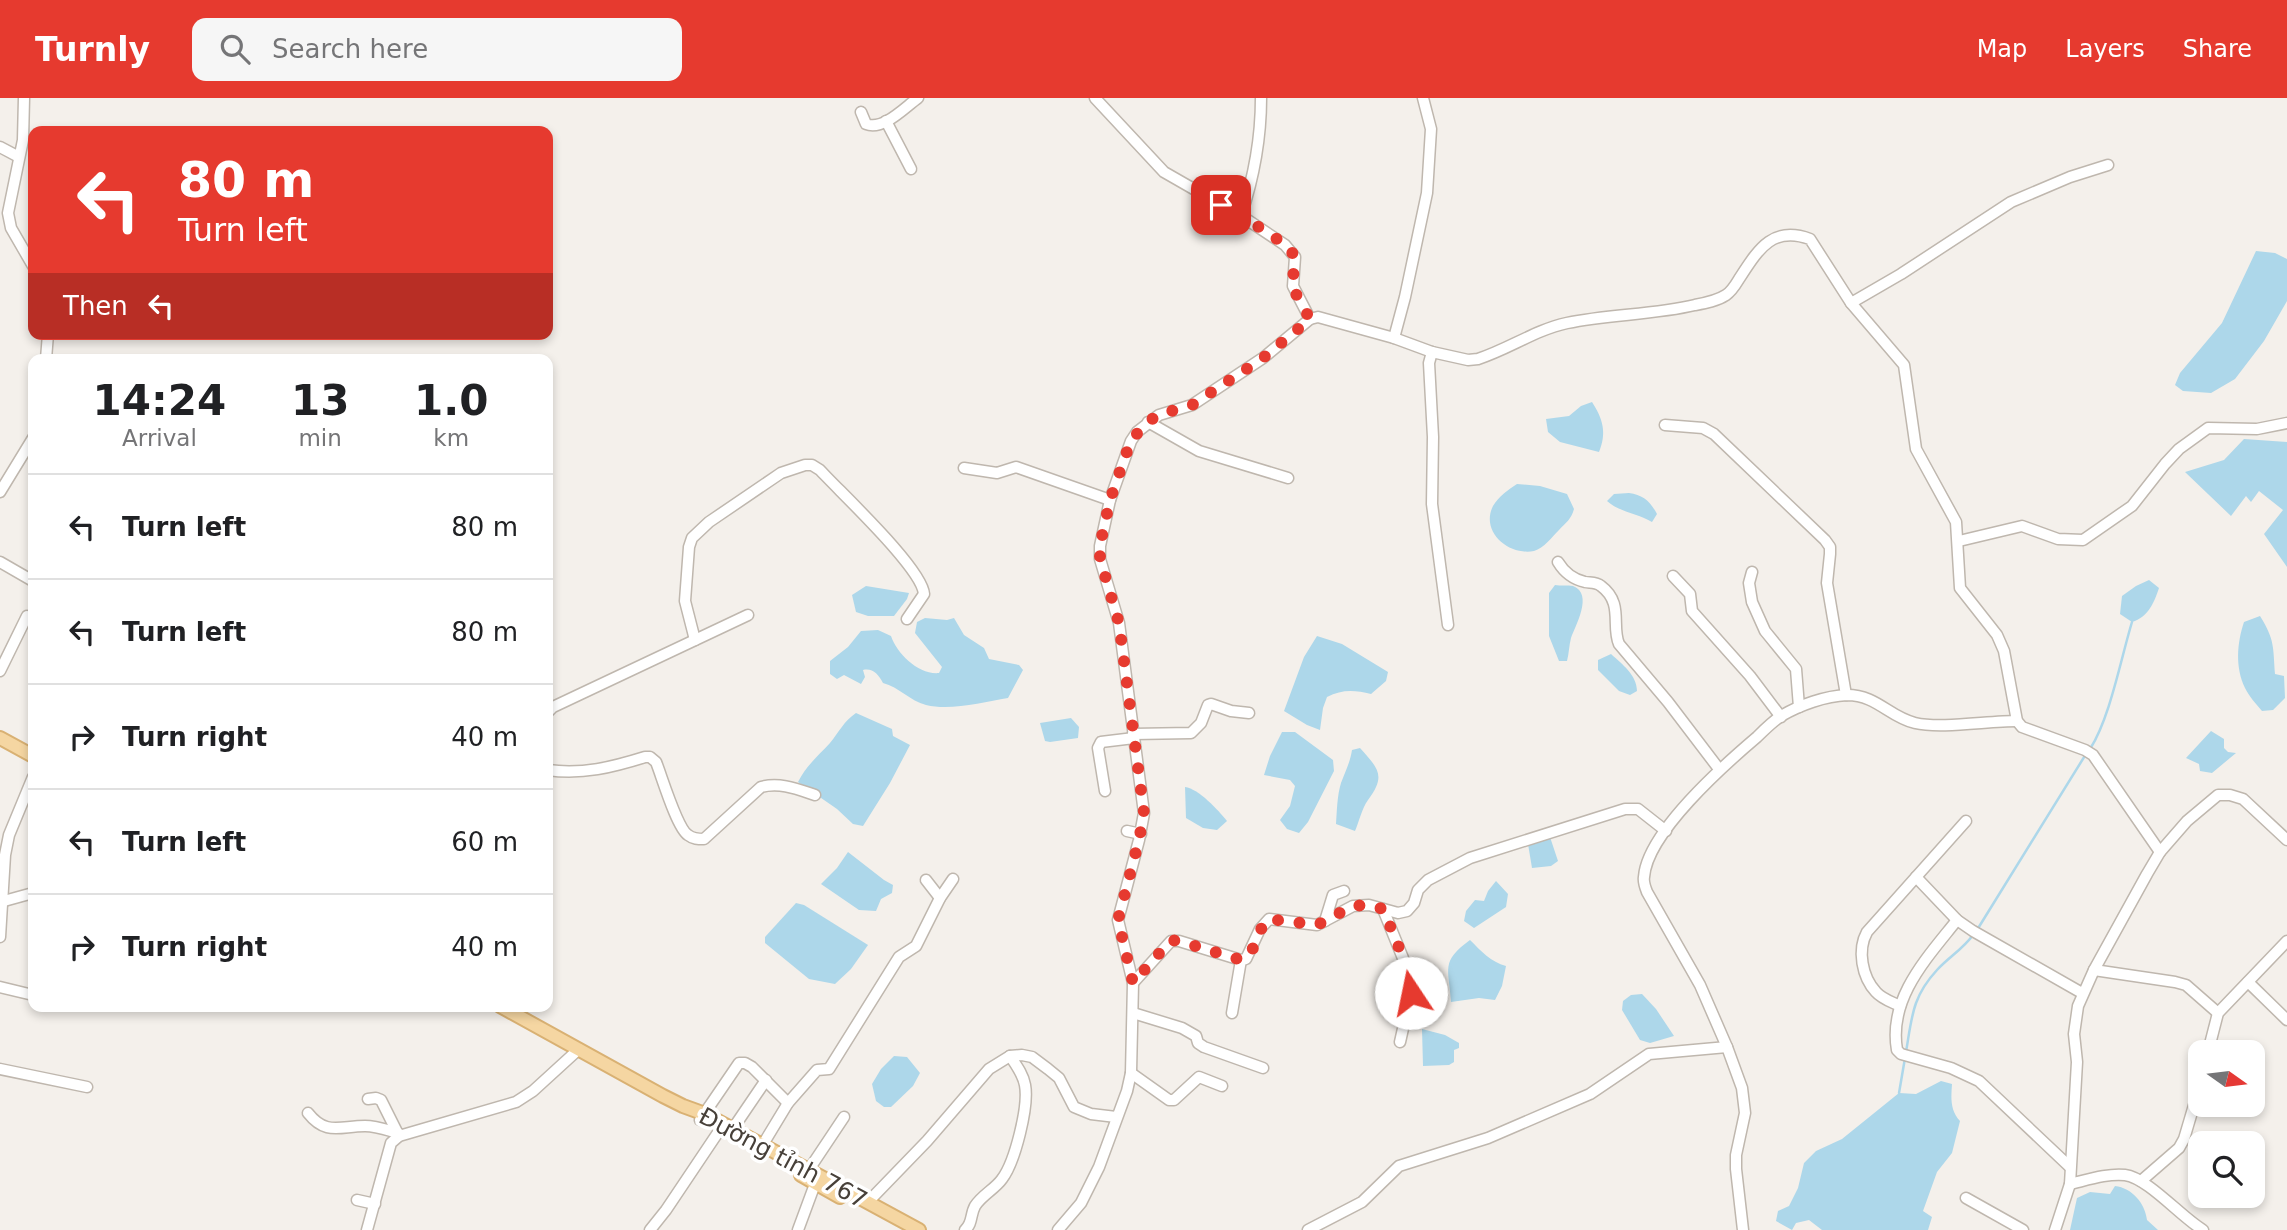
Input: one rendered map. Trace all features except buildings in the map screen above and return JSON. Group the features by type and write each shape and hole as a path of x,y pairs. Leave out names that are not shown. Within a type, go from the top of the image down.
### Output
{"main road":[{"path":"0,738 28,753"},
{"name":"Đường tỉnh 767","path":"511,1012 703,1117 815,1184 902,1230"},
{"name":"Đường tỉnh 767","path":"726,1131 762,1146 919,1230"}],"street":[{"path":"12,98 24,100 23,140 8,207 9,221 28,257"},
{"path":"861,112 864,122 877,126 918,98"},
{"path":"1095,98 1164,172 1241,216 1285,245 1295,257 1293,286 1310,319"},
{"path":"1241,216 1258,152 1261,98"},
{"path":"1394,338 1427,193 1431,129 1423,98"},
{"path":"886,121 911,169"},
{"path":"0,147 19,157"},
{"path":"1851,303 1901,274 2011,202 2070,177 2108,165"},
{"path":"1058,1230 1081,1203 1099,1167 1131,1073 1133,983 1118,920 1144,813 1119,623 1100,559 1100,545 1110,500 1131,440 1148,422 1158,415 1192,405 1263,358 1310,319 1323,317 1432,352 1468,360 1478,359 1547,328 1570,322 1666,312 1715,300 1732,289 1758,249 1770,240 1789,235 1810,239 1851,303 1904,365 1916,449 1954,515 1959,541 1960,588 1997,635 2004,651 2017,721 2022,727 2089,753 2160,852"},
{"path":"1432,352 1429,363 1433,437 1432,504 1448,625"},
{"path":"1148,422 1199,451 1288,478"},
{"path":"1959,541 2022,526 2058,539 2083,540 2133,506 2179,449 2208,428 2257,429 2287,423"},
{"path":"1665,425 1703,428 1714,434 1830,547 1826,583 1846,695"},
{"path":"0,492 28,446"},
{"path":"695,640 685,601 692,538 709,522 781,473 805,464 820,470 891,544 922,585 924,594 907,619"},
{"path":"964,468 996,473 1016,467 1110,500"},
{"path":"0,562 28,578"},
{"path":"1558,562 1569,575 1602,586 1614,603 1619,643 1719,769"},
{"path":"1752,572 1749,583 1752,602 1765,631 1796,669 1799,707"},
{"path":"1673,576 1690,594 1692,611 1750,677 1780,717"},
{"path":"0,671 27,615"},
{"path":"553,707 748,615"},
{"path":"1742,1230 1736,1155 1745,1113 1742,1087 1700,985 1647,892 1644,877 1651,854 1688,802 1719,769 1780,717 1799,707 1846,695 1872,700 1901,719 1928,726 2017,721"},
{"path":"1105,791 1098,755 1101,742 1134,736 1191,733 1201,723 1208,705 1211,704 1231,711 1249,713"},
{"path":"553,770 605,769 645,757 650,758 656,762 679,825 686,834 695,839 704,839 761,788 771,785 784,786 815,795"},
{"path":"0,937 4,901 3,855 11,827 28,788"},
{"path":"2055,1230 2070,1184 2077,1062 2075,1026 2082,993 2160,852 2187,821 2218,795 2230,794 2243,799 2287,840"},
{"path":"1133,983 1171,940 1241,960 1246,959 1260,929 1269,919 1317,925 1353,906 1368,905 1398,913 1407,911 1414,903 1418,890 1428,880 1470,858 1625,809 1638,809 1666,831"},
{"path":"1900,1006 1885,1000 1873,989 1863,966 1863,939 1966,821"},
{"path":"1127,831 1141,834"},
{"path":"1916,877 1957,920 2082,993"},
{"path":"762,1146 788,1103 817,1070 829,1069 899,957 916,946 940,898 953,879"},
{"path":"926,880 940,898"},
{"path":"1325,922 1333,895 1344,891"},
{"path":"4,901 28,894"},
{"path":"1383,909 1411,978 1411,993 1399,1042"},
{"path":"1957,920 1916,971 1907,988 1900,1006 1896,1046 1906,1055 1951,1068 1979,1081 2070,1167"},
{"path":"2211,1040 2218,1013 2287,941"},
{"path":"1232,1013 1241,960"},
{"path":"2094,970 2186,985 2218,1013"},
{"path":"2248,982 2287,1020"},
{"path":"0,987 28,994"},
{"path":"1133,1013 1182,1028 1196,1036 1198,1043 1204,1047 1263,1068"},
{"path":"1308,1230 1356,1206 1399,1166 1488,1138 1590,1094 1649,1054 1727,1047"},
{"path":"309,1113 314,1120 328,1128 364,1126 398,1135 516,1102 533,1091 579,1049"},
{"path":"868,1202 927,1141 989,1069 1010,1056 1032,1057 1048,1069 1059,1078 1074,1107 1091,1114 1116,1117"},
{"path":"965,1230 971,1222 976,1205 1006,1173 1022,1118 1025,1084 1021,1072 1010,1056"},
{"path":"703,1117 739,1063 752,1066 788,1103"},
{"path":"0,1069 87,1087"},
{"path":"1131,1073 1169,1100 1174,1100 1199,1077 1222,1086"},
{"path":"650,1230 766,1080"},
{"path":"368,1099 381,1100 398,1135"},
{"path":"808,1171 844,1117"},
{"path":"2141,1181 2179,1148 2191,1117"},
{"path":"367,1230 391,1143 398,1135"},
{"path":"2070,1184 2115,1174 2129,1175 2141,1181 2203,1230"},
{"path":"798,1230 815,1184"},
{"path":"1966,1198 2023,1230"},
{"path":"357,1200 375,1204"}],"water":[{"path":"2256,251 2275,253 2287,259 2287,301 2264,341 2235,379 2211,393 2183,391 2175,385 2180,373 2222,323"},
{"path":"1592,402 1603,426 1599,452 1560,442 1548,432 1546,419 1569,416 1581,406"},
{"path":"2244,439 2287,442 2287,567 2264,534 2283,510 2259,491 2251,502 2246,496 2231,516 2185,472 2224,460"},
{"path":"1517,484 1540,486 1567,494 1574,509 1570,518 1551,539 1534,551 1525,552 1507,546 1499,540 1490,525 1493,506"},
{"path":"1629,493 1646,499 1652,506 1657,514 1652,522 1617,508 1607,501 1614,494"},
{"path":"2149,580 2159,588 2155,599 2146,613 2132,622 2120,614 2122,596"},
{"path":"1555,585 1573,586 1582,596 1583,603 1571,638 1567,661 1559,661 1549,636 1549,593"},
{"path":"866,586 909,593 894,616 868,616 856,612 852,595"},
{"path":"2260,616 2271,638 2275,674 2284,676 2285,698 2273,710 2262,711 2245,688 2238,655 2244,622"},
{"path":"925,618 954,618 964,635 984,648 989,659 1019,665 1023,670 1008,698 936,707 920,703 883,683 877,674 870,670 863,670 865,677 861,684 844,675 837,679 830,674 830,661 848,647 861,631 878,630 891,636 898,650 917,667 931,673 939,673 942,667 915,633 917,622"},
{"path":"1317,636 1342,644 1388,672 1386,681 1371,694 1349,691 1327,697 1320,730 1284,711 1304,657"},
{"path":"1611,654 1632,675 1637,691 1630,695 1619,691 1598,670 1598,660"},
{"path":"856,713 892,729 893,736 910,745 863,826 853,824 837,809 798,782 808,766"},
{"path":"1071,718 1079,727 1078,738 1045,741 1040,723"},
{"path":"2211,731 2224,739 2224,748 2228,752 2236,753 2212,773 2200,771 2199,764 2186,758"},
{"path":"1282,732 1295,732 1333,760 1334,771 1308,822 1299,833 1287,829 1280,820 1290,806 1295,786 1290,780 1264,775"},
{"path":"1360,748 1376,767 1378,779 1355,831 1336,824 1341,783 1352,750"},
{"path":"1185,787 1202,796 1227,821 1217,830 1203,828 1186,818"},
{"path":"1550,837 1558,861 1551,866 1532,868 1528,844"},
{"path":"848,852 893,885 892,893 881,899 876,911 859,910 821,884"},
{"path":"1496,881 1508,894 1506,907 1474,928 1464,921 1466,911 1475,900 1484,901"},
{"path":"796,903 804,905 868,945 851,969 835,984 809,979 765,943 765,937"},
{"path":"1470,940 1491,959 1506,966 1502,986 1495,1000 1479,998 1451,1002 1448,966 1454,954"},
{"path":"1642,994 1674,1036 1650,1043 1640,1040 1622,1010 1623,1001 1631,995"},
{"path":"1422,1029 1445,1035 1459,1043 1459,1048 1454,1050 1454,1062 1449,1065 1423,1066"},
{"path":"894,1056 907,1057 920,1073 913,1086 891,1107 884,1107 876,1101 872,1084 881,1069"},
{"path":"1941,1081 1952,1084 1951,1099 1960,1121 1952,1153 1937,1172 1923,1211 1932,1217 1928,1230 1822,1230 1809,1220 1796,1223 1792,1230 1776,1221 1778,1211 1789,1206 1798,1188 1804,1163 1816,1151 1842,1139 1899,1093 1916,1094"},
{"path":"2115,1186 2137,1197 2147,1220 2158,1230 2070,1230 2077,1198 2090,1192 2110,1194"}],"waterway":[{"path":"2090,749 2109,705 2132,622"},
{"path":"1977,930 2086,754"},
{"path":"1906,1052 1914,1008 1922,989 1937,970 1973,935"},
{"path":"1899,1093 1905,1058"}],"route":[{"path":"1221,205 1285,245 1295,257 1293,286 1310,319 1263,358 1192,405 1152,418 1131,440 1110,500 1100,545 1101,570 1119,623 1144,813 1119,910 1118,927 1133,983 1171,940 1241,960 1249,955 1263,923 1269,919 1317,925 1353,906 1368,905 1383,909 1411,978 1411,993"}]}
